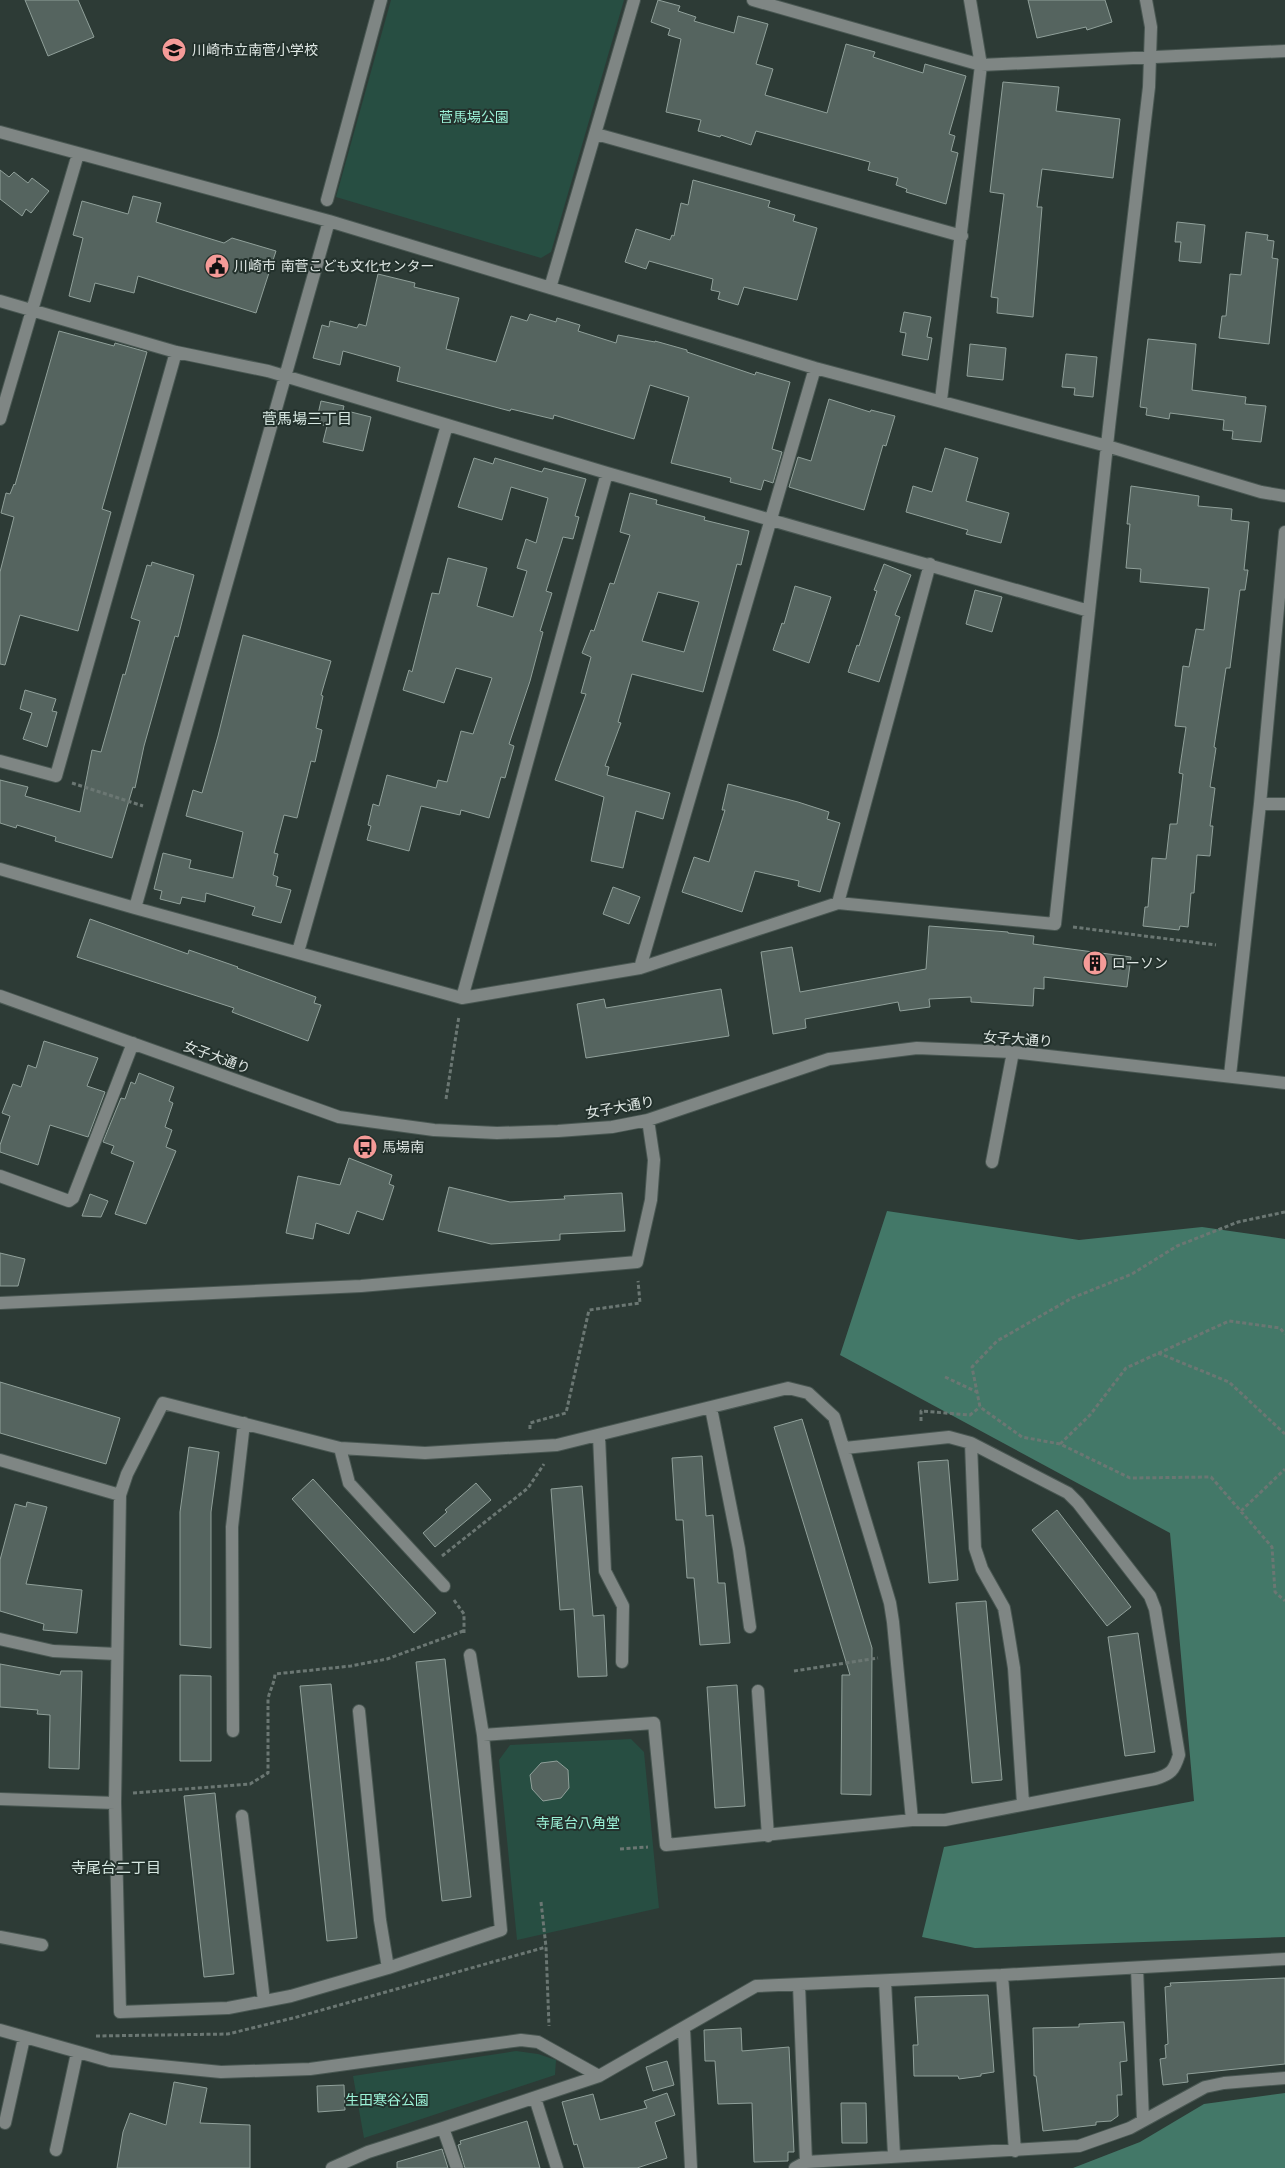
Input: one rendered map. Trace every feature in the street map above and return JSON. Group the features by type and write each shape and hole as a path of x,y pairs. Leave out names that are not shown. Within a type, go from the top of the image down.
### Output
{"street":[{"path":"327,200 381,0"},
{"path":"550,288 634,0"},
{"path":"754,0 981,65 1285,51"},
{"path":"941,400 981,65 970,0"},
{"path":"0,868 135,908 462,998 640,968 838,903 1055,924 1152,57 1151,27 1146,0"},
{"path":"0,132 329,221 816,368 1108,446 1261,492 1285,496"},
{"path":"596,134 962,236"},
{"path":"0,420 78,154"},
{"path":"135,908 329,221"},
{"path":"0,302 176,352 285,376 607,472 1089,610"},
{"path":"0,761 56,776 176,352"},
{"path":"640,968 770,519 816,368"},
{"path":"298,952 447,425"},
{"path":"462,998 607,472"},
{"path":"1230,1075 1260,804 1285,532"},
{"path":"838,903 930,564"},
{"path":"1260,804 1285,804"},
{"name":"女子大通り","path":"0,996 339,1117 434,1130 497,1133 558,1132 648,1120 829,1058 917,1048 1012,1052 1230,1075 1285,1083"},
{"path":"0,1176 69,1201 73,1198 133,1043"},
{"path":"992,1162 1012,1052"},
{"path":"0,1303 360,1286 636,1262 651,1200 654,1160 648,1120"},
{"path":"470,1655 484,1735 501,1930 388,1968 291,1996 228,2008 120,2012 115,1803 120,1494 127,1474 163,1403 244,1422 340,1448 425,1453 557,1445 788,1388 808,1393 834,1417 845,1448 890,1603 912,1820"},
{"path":"711,1408 739,1549 750,1627"},
{"path":"233,1731 232,1527 244,1422"},
{"path":"599,1436 605,1571 623,1606 622,1662"},
{"path":"484,1735 654,1723 666,1845 912,1820 945,1820 1023,1803 1155,1779 1169,1774 1175,1766 1179,1754 1155,1609 1150,1596 1078,1503 1068,1493 971,1443 949,1437 845,1448"},
{"path":"971,1443 975,1548 982,1569 1004,1608 1014,1668 1023,1803"},
{"path":"340,1448 349,1483 444,1586"},
{"path":"0,1460 120,1494"},
{"path":"0,1639 53,1651 117,1654"},
{"path":"758,1690 768,1836"},
{"path":"359,1711 380,1920 388,1968"},
{"path":"0,1799 115,1803"},
{"path":"242,1816 264,2001"},
{"path":"0,1937 42,1945"},
{"path":"332,2168 368,2152 598,2076 684,2029 756,1986 1002,1976 1285,1959"},
{"path":"1137,1968 1143,2120"},
{"path":"1002,1976 1015,2151"},
{"path":"885,1981 894,2155"},
{"path":"799,1985 801,2165 894,2155 1015,2151 1079,2146 1130,2128 1205,2087 1224,2083 1285,2078"},
{"path":"684,2029 691,2168"},
{"path":"0,2030 110,2060 221,2072 310,2069 501,2041 522,2040 538,2042 598,2076"},
{"path":"5,2124 24,2038"},
{"path":"56,2150 78,2052"},
{"path":"535,2098 558,2168"},
{"path":"443,2128 456,2168"}],"path":[{"path":"56,776 76,785 143,806"},
{"path":"1055,924 1115,934 1216,945"},
{"path":"446,1099 462,998"},
{"path":"1285,1212 1238,1222 1177,1246 1132,1274 1072,1298 997,1341 972,1367 980,1407 1022,1437 1060,1444 1130,1478 1211,1477 1272,1547 1275,1592 1285,1601"},
{"path":"531,1447 530,1423 566,1413 589,1310 640,1303 636,1262"},
{"path":"1060,1444 1090,1415 1126,1368 1229,1321 1280,1328 1285,1334"},
{"path":"1158,1353 1229,1382 1285,1434"},
{"path":"945,1377 977,1393"},
{"path":"426,1568 528,1488 557,1445"},
{"path":"1241,1511 1285,1469"},
{"path":"444,1586 464,1614 464,1631 470,1655"},
{"path":"132,1793 250,1784 268,1773 268,1699 269,1690 274,1685 275,1674 351,1666 386,1659 464,1631"},
{"path":"794,1671 896,1656"},
{"path":"620,1849 666,1845"},
{"path":"538,2042 549,2036 546,1947 541,1902"}],"green space":[{"name":"菅馬場公園","path":"391,0 624,0 551,252 541,258 336,197"},
{"path":"887,1211 1079,1240 1202,1227 1285,1239 1285,1937 975,1948 922,1937 944,1847 1194,1801 1170,1533 840,1355"},
{"name":"寺尾台八角堂","path":"631,1739 644,1752 659,1908 517,1940 499,1760 510,1745"},
{"name":"生田寒谷公園","path":"516,2051 538,2054 556,2060 555,2075 364,2138 353,2076"},
{"path":"1285,2093 1285,2168 1073,2168 1140,2142 1204,2104"}],"building":[{"path":"25,0 78,0 94,37 48,56"},
{"path":"658,0 680,6 678,11 696,17 694,21 734,33 738,16 768,24 756,64 773,69 765,95 827,113 846,44 875,52 873,57 923,73 925,64 966,76 949,134 955,136 951,151 958,153 946,204 906,192 907,189 896,185 898,178 868,170 870,162 756,131 751,145 721,135 720,137 698,131 701,120 666,112 681,39 668,35 670,29 651,22"},
{"path":"1028,0 1105,0 1112,22 1087,30 1086,27 1037,38"},
{"path":"1003,82 1059,87 1056,111 1120,119 1113,178 1042,169 1037,207 1042,207 1033,317 997,313 998,298 991,297 1004,194 990,192"},
{"path":"0,170 9,177 14,172 28,183 32,178 49,191 31,213 26,209 22,216 0,199"},
{"path":"693,180 770,201 768,207 795,215 793,221 817,228 797,300 744,287 738,305 718,299 720,292 711,290 713,279 649,261 646,269 625,262 636,229 670,240 672,235 674,236 681,203 688,205"},
{"path":"133,196 161,203 156,222 224,243 232,238 276,251 256,313 138,276 134,293 95,283 90,302 69,296 83,238 73,235 82,201 128,214"},
{"path":"1177,222 1205,225 1201,263 1179,261 1181,242 1175,242"},
{"path":"1246,232 1268,235 1267,240 1274,241 1272,258 1278,259 1269,344 1219,338 1222,316 1226,316 1230,274 1241,275"},
{"path":"378,274 415,283 414,287 459,298 446,349 496,362 511,316 527,321 530,314 556,322 557,318 580,325 578,331 616,343 618,335 655,341 687,350 687,352 755,375 756,372 790,382 772,449 782,452 773,483 764,480 761,490 730,482 731,478 671,463 689,397 650,385 634,439 554,415 553,419 511,409 510,411 397,381 400,367 343,351 340,365 313,358 322,325 329,327 330,321 357,328 359,324 366,326"},
{"path":"904,312 931,317 927,337 932,338 928,360 902,355 906,333 900,332"},
{"path":"59,331 114,346 115,343 147,352 102,509 111,512 78,631 20,615 5,665 0,664 0,572 14,517 1,513 6,493 10,494 15,485"},
{"path":"1148,339 1196,344 1192,390 1246,397 1245,404 1266,406 1261,442 1232,439 1233,431 1223,430 1224,420 1170,413 1169,419 1146,415 1147,408 1140,407"},
{"path":"970,344 1006,348 1003,380 967,376"},
{"path":"1066,354 1097,357 1093,397 1074,395 1075,388 1062,387"},
{"path":"829,399 870,412 871,410 895,416 886,446 883,445 864,510 789,487 798,457 811,461"},
{"path":"321,401 344,406 343,410 371,417 363,451 323,442 327,426 316,423"},
{"path":"945,448 978,458 966,501 1009,513 1001,543 966,534 968,530 906,512 913,486 932,492"},
{"path":"474,458 493,464 495,458 542,472 544,468 586,479 575,516 579,517 573,539 563,537 546,591 552,593 540,631 543,632 530,681 509,744 514,746 505,778 501,777 489,818 461,810 460,815 421,806 409,851 367,840 371,826 368,825 373,804 379,806 387,775 436,788 438,780 447,782 461,731 473,734 492,678 456,668 444,703 403,690 409,670 412,672 432,593 439,594 448,558 487,568 477,606 513,617 527,571 517,568 526,539 536,543 548,498 511,487 502,520 458,507"},
{"path":"1131,486 1199,496 1198,506 1232,509 1231,520 1249,522 1244,570 1248,570 1245,590 1240,590 1230,668 1226,668 1214,747 1216,748 1210,787 1215,788 1210,826 1213,826 1210,856 1197,855 1194,893 1191,893 1188,927 1180,926 1179,930 1143,926 1145,907 1148,907 1152,858 1166,859 1170,824 1177,824 1183,774 1179,773 1186,727 1175,726 1183,666 1189,667 1196,629 1204,630 1209,588 1140,582 1141,569 1126,568 1130,524 1127,524"},
{"path":"630,493 657,500 656,504 705,517 704,520 749,531 741,565 737,564 703,692 632,674 618,722 621,723 605,766 609,767 607,775 670,793 663,819 636,811 623,868 591,861 604,797 555,780 586,694 581,693 591,657 582,653 591,630 594,631 610,583 614,584 630,535 620,532","holes":["658,592 699,602 684,652 642,641"]},
{"path":"152,562 194,575 178,637 175,636 144,746 135,788 133,787 112,858 55,841 56,837 17,825 16,828 0,823 0,780 28,787 25,796 80,812 92,750 101,752 140,621 131,618 147,565 151,566"},
{"path":"884,564 911,575 895,615 900,617 879,682 848,672 857,645 859,646 877,591 874,590"},
{"path":"795,586 831,597 809,663 773,650 782,623 784,624"},
{"path":"975,590 1002,597 992,632 966,624"},
{"path":"243,635 331,661 321,695 323,696 316,728 322,730 315,762 311,761 297,818 284,815 274,853 278,854 273,875 278,877 276,886 291,890 281,923 252,915 255,907 206,893 205,902 182,897 180,904 160,899 162,891 154,889 163,853 191,860 189,868 233,878 243,832 186,816 193,790 202,793"},
{"path":"25,690 56,699 52,711 57,712 47,747 23,739 32,713 20,709"},
{"path":"728,784 829,812 827,819 840,823 820,892 798,886 799,881 755,871 742,912 682,892 694,857 709,862 725,810 722,810"},
{"path":"613,887 640,897 629,924 603,914"},
{"path":"90,919 188,954 189,950 316,997 314,1003 321,1005 308,1041 232,1012 234,1008 77,957"},
{"path":"929,926 1008,932 1034,936 1033,944 1131,957 1127,987 1044,977 1044,989 1034,988 1033,1006 971,1002 971,997 929,999 930,1007 900,1011 898,1002 805,1019 806,1028 773,1034 761,952 792,947 800,992 926,969"},
{"path":"721,989 729,1036 586,1058 577,1004 604,999 606,1008"},
{"path":"44,1041 98,1058 87,1086 105,1092 88,1137 50,1125 38,1165 0,1152 0,1145 10,1116 2,1113 13,1084 21,1087 28,1065 36,1068"},
{"path":"139,1073 174,1087 169,1101 173,1103 165,1127 172,1130 166,1147 176,1151 146,1224 115,1214 134,1162 111,1153 114,1146 103,1142 121,1098 125,1099 131,1082 135,1084"},
{"path":"349,1158 392,1175 389,1184 394,1186 383,1220 357,1211 349,1234 316,1223 313,1239 286,1233 298,1176 340,1185"},
{"path":"449,1187 510,1202 565,1199 564,1196 622,1193 625,1231 560,1234 560,1240 491,1244 438,1231"},
{"path":"90,1194 108,1201 101,1217 82,1216"},
{"path":"0,1253 25,1259 18,1286 0,1286"},
{"path":"0,1382 120,1418 106,1464 0,1433"},
{"path":"802,1419 872,1648 871,1795 841,1794 842,1675 850,1675 774,1427"},
{"path":"189,1447 219,1452 211,1512 211,1648 180,1645 180,1512"},
{"path":"702,1456 706,1516 713,1515 718,1583 725,1583 730,1643 700,1645 694,1578 687,1578 683,1520 676,1520 672,1458"},
{"path":"948,1460 958,1580 929,1583 918,1462"},
{"path":"313,1479 436,1613 414,1633 292,1499"},
{"path":"476,1483 491,1500 435,1547 423,1533 447,1512 445,1510"},
{"path":"582,1486 593,1616 604,1615 607,1676 578,1677 574,1609 560,1610 551,1489"},
{"path":"27,1502 47,1507 26,1584 82,1590 77,1633 43,1630 44,1624 0,1611 0,1560 15,1504 26,1507"},
{"path":"1057,1510 1131,1607 1107,1626 1032,1530"},
{"path":"986,1601 1002,1780 972,1783 956,1603"},
{"path":"1138,1633 1155,1752 1125,1756 1108,1637"},
{"path":"445,1659 471,1897 442,1901 416,1662"},
{"path":"0,1664 60,1675 61,1671 82,1671 79,1769 49,1768 50,1715 37,1714 38,1710 0,1707"},
{"path":"180,1675 211,1676 211,1761 180,1761"},
{"path":"331,1684 357,1938 327,1941 300,1686"},
{"path":"737,1685 745,1806 715,1808 707,1687"},
{"path":"557,1761 568,1770 569,1788 561,1798 543,1801 532,1789 530,1775 541,1763"},
{"path":"215,1793 234,1974 204,1977 184,1796"},
{"path":"1285,1978 1285,2064 1187,2074 1188,2082 1163,2085 1160,2059 1166,2058 1165,2045 1168,2044 1165,1987 1171,1986 1170,1983"},
{"path":"988,1995 994,2072 959,2079 958,2076 914,2076 913,2045 918,2045 915,1997"},
{"path":"1124,2022 1127,2061 1120,2062 1122,2095 1117,2095 1118,2116 1111,2121 1096,2122 1096,2125 1043,2131 1036,2076 1034,2076 1033,2028 1079,2027 1079,2024"},
{"path":"741,2028 742,2051 789,2047 794,2152 788,2152 788,2161 754,2162 752,2103 718,2104 715,2061 705,2061 704,2030"},
{"path":"667,2061 674,2085 653,2091 646,2067"},
{"path":"174,2082 207,2088 200,2123 250,2125 250,2168 117,2168 123,2132 130,2113 166,2125"},
{"path":"344,2085 345,2110 318,2112 317,2086"},
{"path":"667,2093 675,2115 655,2122 667,2158 637,2168 584,2168 577,2144 574,2145 562,2102 593,2094 600,2120 647,2108 644,2101"},
{"path":"841,2103 866,2103 867,2143 842,2143"},
{"path":"527,2121 540,2168 465,2168 458,2145 461,2144 460,2141"},
{"path":"442,2149 448,2168 397,2168 397,2162"}],"place":[{"name":"川崎市立南菅小学校","path":"174,50"},
{"name":"川崎市 南菅こども文化センター","path":"217,266"},
{"name":"ローソン","path":"1095,963"},
{"name":"馬場南","path":"365,1147"}],"district":[{"name":"菅馬場三丁目","path":"307,419"},
{"name":"寺尾台二丁目","path":"116,1868"}]}
